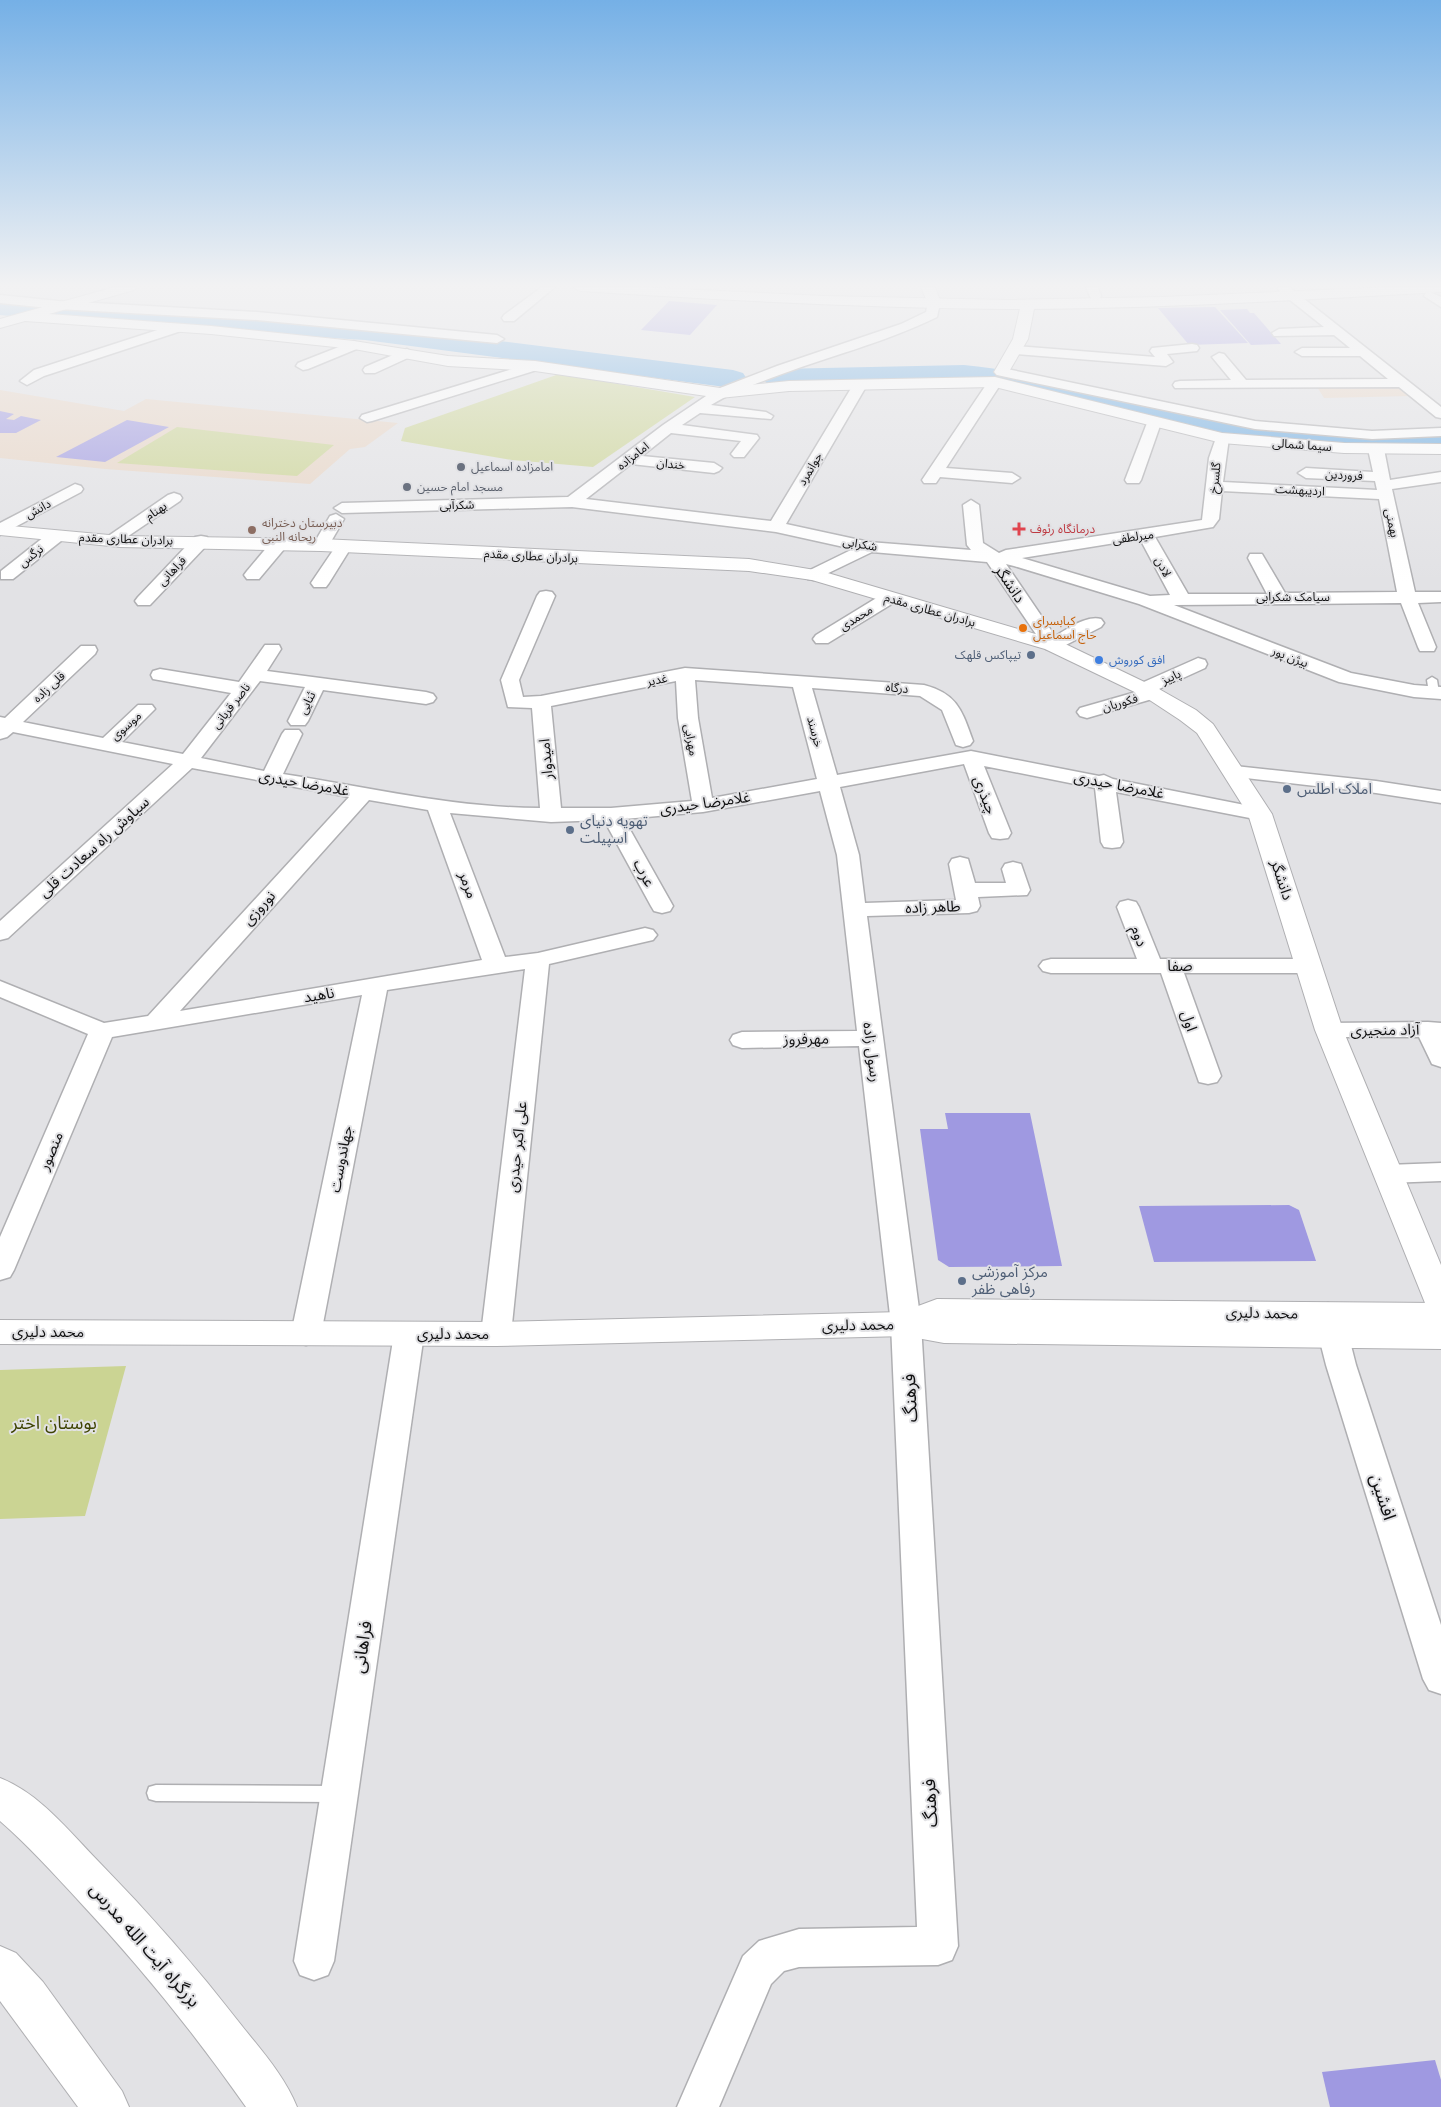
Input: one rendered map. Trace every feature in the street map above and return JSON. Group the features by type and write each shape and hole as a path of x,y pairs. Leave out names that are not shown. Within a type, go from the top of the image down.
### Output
{"main road":[{"name":"سیما شمالی","path":"667,385 720,393 789,386 870,385"},
{"name":"سیما شمالی","path":"1027,385 1154,423 1222,438 1376,449 1441,449"},
{"name":"برادران عطاری مقدم","path":"0,530 55,537 112,540 321,545 749,565 814,576 1052,645"},
{"name":"دانشگر","path":"1052,645 1148,691 1188,715 1206,729 1260,814 1329,1030 1441,1303"},
{"name":"محمد دلیری","path":"0,1332 496,1334 906,1324 944,1331 1330,1324 1441,1316"},
{"name":"محمد دلیری","path":"1330,1324 1441,1337"},
{"name":"بزرگراه آیت الله مدرس","path":"0,1797 25,1815 135,1928 230,2044 274,2107"},
{"path":"0,1968 27,1998 106,2107"}],"street":[{"path":"367,418 473,385"},
{"name":"امامزاده","path":"572,502 629,460 668,428 720,393 740,385"},
{"path":"993,385 933,476 1012,478"},
{"name":"سیما شمالی","path":"1066,385 1127,393 1192,412 1245,424 1372,435 1441,432"},
{"path":"1180,385 1192,412"},
{"path":"1403,385 1441,414"},
{"name":"جوانمرد","path":"776,526 860,386"},
{"path":"697,408 766,416"},
{"path":"1133,480 1154,423"},
{"path":"668,428 752,438 739,454"},
{"name":"گلسرخ","path":"1211,519 1222,438"},
{"name":"بهمنی","path":"1376,449 1407,596 1427,647"},
{"name":"خندان","path":"629,460 714,468"},
{"name":"فروردین","path":"1306,473 1384,486"},
{"path":"1384,486 1441,477"},
{"name":"اردیبهشت","path":"1214,486 1384,486"},
{"name":"دانش","path":"0,530 75,489"},
{"name":"بهنام","path":"112,540 174,498"},
{"name":"شکرابی","path":"572,502 776,526 869,547 992,558 1016,562 1145,600"},
{"name":"شکرآبی","path":"321,545 339,513 572,502"},
{"name":"دانشگر","path":"971,505 975,545 992,558 1052,645"},
{"name":"میرلطفی","path":"992,558 1198,527 1207,524 1211,519"},
{"name":"لادن","path":"1146,535 1181,598"},
{"name":"نرگس","path":"8,575 55,537"},
{"name":"فراهانی","path":"144,601 201,541"},
{"path":"253,575 278,544"},
{"path":"320,584 344,546"},
{"path":"814,576 869,547"},
{"path":"1256,558 1278,597"},
{"name":"غدیر","path":"546,596 510,680 515,703 541,702 684,674 801,682"},
{"name":"سیامک شکرابی","path":"1145,600 1278,597 1441,597"},
{"name":"محمدی","path":"822,639 889,598"},
{"name":"بیژن پور","path":"1145,600 1346,678 1436,689"},
{"path":"1052,645 1095,623"},
{"name":"ناصر قربانی","path":"188,761 250,682 272,649"},
{"name":"قلی زاده","path":"3,727 88,650"},
{"name":"پاییز","path":"1148,691 1198,664"},
{"name":"مهرایی","path":"684,674 688,718 703,806"},
{"path":"160,675 316,685 426,698"},
{"name":"درگاه","path":"801,682 924,691 941,699 951,707 967,749"},
{"name":"خرسند","path":"801,682 828,782"},
{"name":"ثنایی","path":"271,778 316,685"},
{"name":"فکوریان","path":"1087,712 1148,691"},
{"name":"امیدوار","path":"541,702 551,816"},
{"name":"موسوی","path":"108,744 145,709"},
{"name":"غلامرضا حیدری","path":"3,727 108,744 271,778 364,794 437,806 512,814 551,816 612,814 703,806 828,782 967,749 1104,781 1260,814"},
{"name":"چیذری","path":"967,749 1000,833"},
{"name":"سیاوش راه سعادت قلی","path":"0,933 188,761"},
{"path":"1235,772 1376,787 1441,797"},
{"path":"1104,781 1112,842"},
{"name":"رسول زاده","path":"828,782 848,855 906,1324"},
{"name":"نوروزی","path":"155,1023 364,794"},
{"name":"مرمر","path":"437,806 496,965"},
{"name":"عرب","path":"612,814 662,906"},
{"name":"طاهر زاده","path":"854,910 969,906 960,864"},
{"path":"966,890 1018,890 1013,870"},
{"name":"دوم","path":"1128,907 1160,966"},
{"name":"ناهید","path":"102,1031 496,965 538,960 645,935"},
{"name":"علی اکبر حیدری","path":"496,1334 538,960"},
{"name":"صفا","path":"1051,966 1309,966"},
{"name":"اول","path":"1160,966 1208,1076"},
{"name":"جهاندوست","path":"306,1334 376,985"},
{"path":"0,988 102,1031"},
{"name":"آزاد منجیری","path":"1329,1030 1434,1030"},
{"path":"1434,1030 1441,1059"},
{"name":"منصور","path":"0,1270 102,1031"},
{"name":"مهرفروز","path":"742,1040 870,1038"},
{"path":"1387,1174 1441,1172"},
{"name":"فرهنگ","path":"698,2107 757,1970 773,1955 799,1948 938,1946 906,1324"},
{"name":"افشین","path":"1330,1324 1441,1679"},
{"name":"فراهانی","path":"314,1961 409,1334"}],"lane":[{"path":"156,1793 340,1794"}],"shaded area":[{"path":"1316,385 1398,385 1412,396 1324,398"},
{"path":"0,390 124,411 146,399 398,423 365,447 350,449 310,484 105,469 0,458"}],"green space":[{"path":"527,385 626,385 695,397 593,467 512,460 401,441 405,428"},
{"path":"177,427 334,445 297,476 117,463"},
{"name":"بوستان اختر","path":"126,1366 85,1516 0,1519 0,1370"}],"building":[{"path":"0,411 14,414 6,419 14,420 21,416 41,420 16,433 0,433"},
{"path":"127,420 169,427 105,462 56,457"},
{"path":"945,1113 1030,1113 1062,1266 949,1267 938,1260 920,1129 948,1129"},
{"path":"1289,1205 1299,1210 1316,1261 1154,1262 1139,1206"},
{"path":"1435,2060 1441,2080 1441,2107 1330,2107 1322,2072"}],"waterway":[{"path":"1040,385 1096,396 1237,429 1363,443 1441,441"}],"place":[{"name":"امامزاده اسماعیل","path":"461,467"},
{"name":"مسجد امام حسین","path":"407,487"},
{"name":"درمانگاه رئوف","path":"1019,529"},
{"name":"دبیرستان دخترانه ریحانه النبی","path":"252,530"},
{"name":"کبابسرای حاج اسماعیل","path":"1023,628"},
{"name":"تیپاکس قلهک","path":"1031,655"},
{"name":"افق کوروش","path":"1099,660"},
{"name":"املاک اطلس","path":"1287,789"},
{"name":"تهویه دنیای اسپیلت","path":"570,830"},
{"name":"مرکز آموزشی رفاهی ظفر","path":"962,1281"}]}
